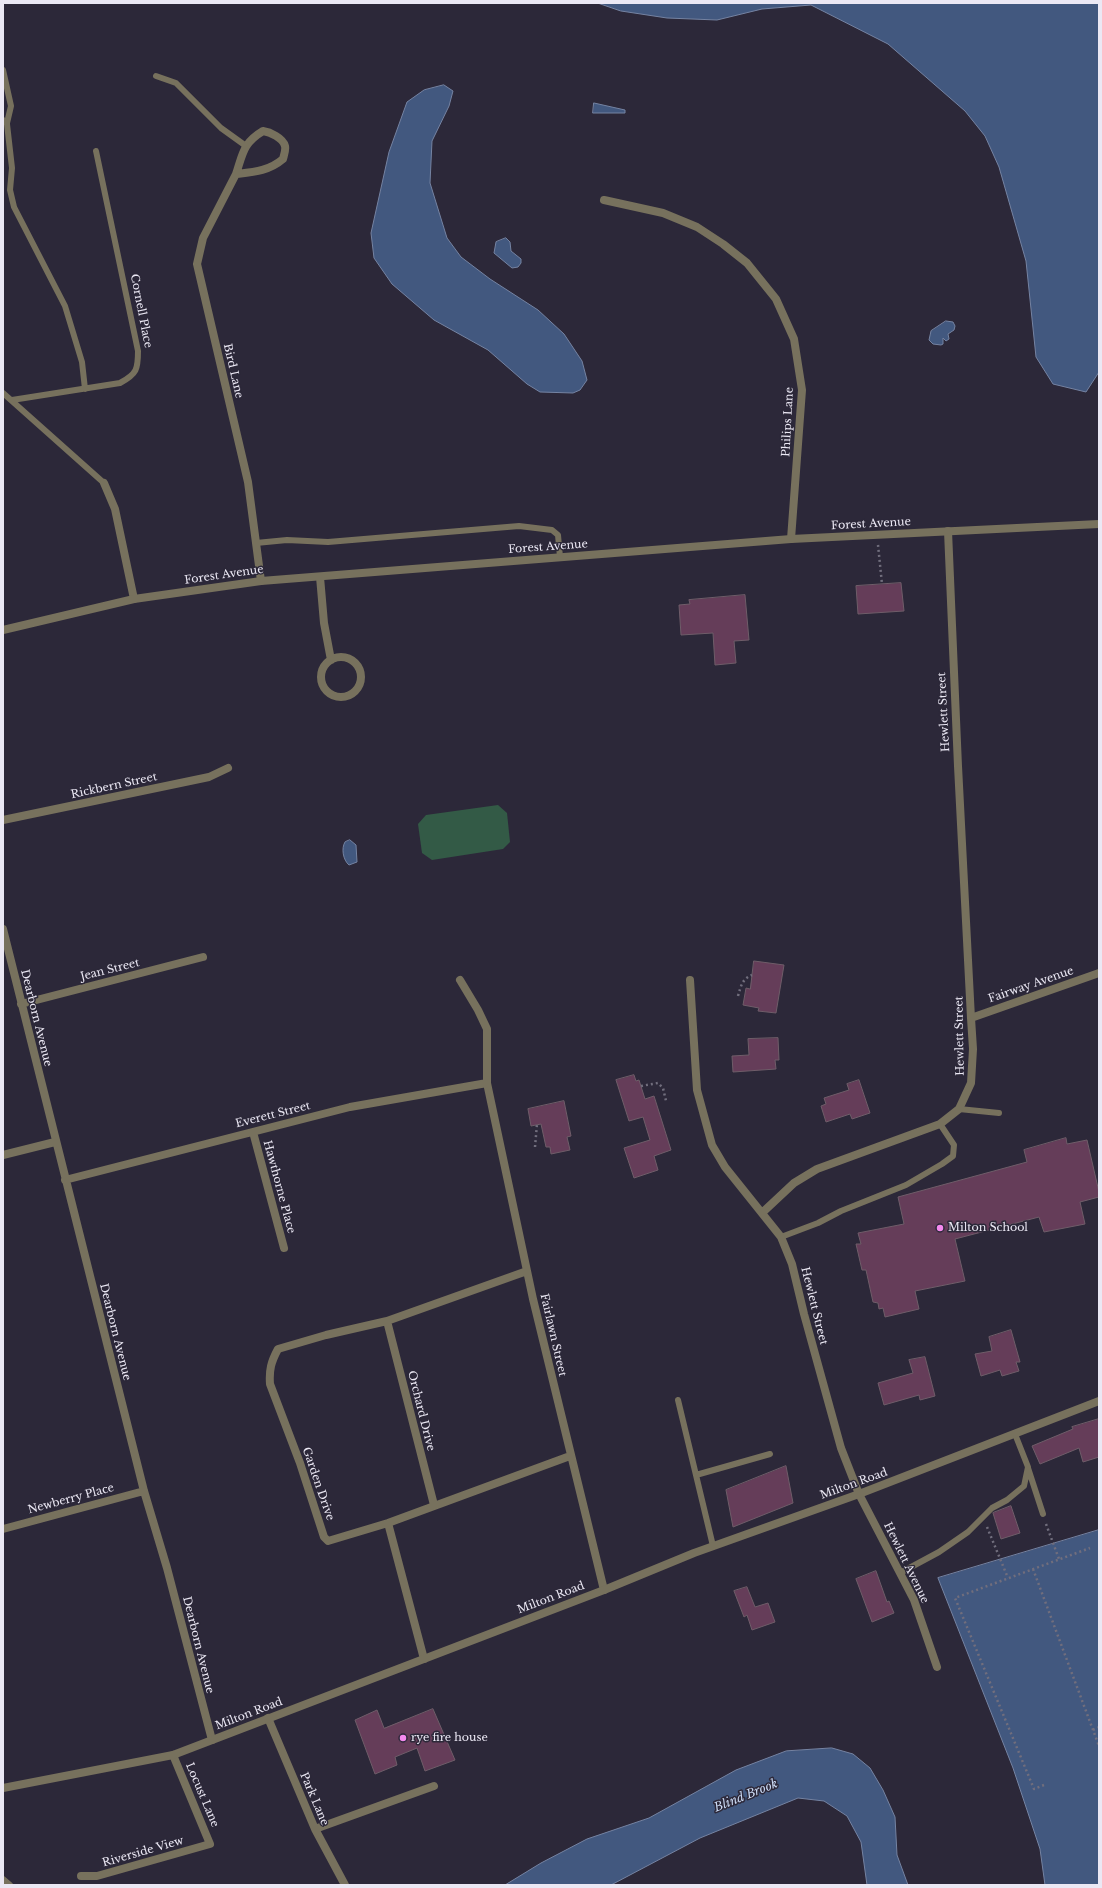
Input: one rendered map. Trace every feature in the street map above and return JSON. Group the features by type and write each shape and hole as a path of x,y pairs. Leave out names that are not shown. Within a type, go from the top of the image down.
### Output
{"street":[{"name":"Bird Lane","path":"236,174 262,171 274,166 283,159 285,147 283,141 270,132 263,131 250,139 236,174 203,238 197,264 248,482 261,581"},
{"name":"Philips Lane","path":"604,200 663,213 696,227 723,244 747,263 776,299 794,339 802,390 791,539"},
{"path":"104,483 115,508 134,599"},
{"name":"Forest Avenue","path":"3,630 134,599 261,581 791,539 1099,524"},
{"name":"Hewlett Street","path":"859,1494 841,1448 804,1314 792,1264 781,1237 762,1212 794,1183 817,1169 940,1124 959,1109 971,1083 973,1049 957,758 948,531"},
{"path":"320,577 324,622 331,660"},
{"path":"343,657 355,662 359,667 361,680 359,686 350,694 337,696 326,689 321,676 326,664 331,660 343,657"},
{"name":"Rickbern Street","path":"3,820 209,777 228,768"},
{"name":"Dearborn Avenue","path":"3,929 55,1142 144,1490 167,1568 212,1740"},
{"name":"Jean Street","path":"21,1004 203,957"},
{"name":"Fairway Avenue","path":"971,1018 1099,973"},
{"name":"Fairlawn Street","path":"460,980 478,1010 487,1029 488,1083 527,1271 570,1456 604,1590"},
{"path":"690,980 698,1090 706,1127 712,1145 725,1167 762,1212"},
{"name":"Everett Street","path":"65,1180 350,1107 488,1083"},
{"name":"Hawthorne Place","path":"253,1132 284,1248"},
{"path":"3,1155 55,1142"},
{"path":"387,1322 527,1271"},
{"name":"Garden Drive","path":"387,1322 326,1335 278,1349 270,1364 270,1384 300,1463 324,1537 328,1541 388,1523 570,1456"},
{"name":"Orchard Drive","path":"387,1322 434,1505"},
{"name":"Milton Road","path":"3,1788 173,1755 604,1590 713,1546 859,1494 1099,1401"},
{"name":"Newberry Place","path":"3,1529 144,1490"},
{"name":"Hewlett Avenue","path":"859,1494 914,1600 937,1667"},
{"path":"388,1523 424,1659"},
{"name":"Park Lane","path":"268,1718 315,1829 346,1885"},
{"name":"Locust Lane","path":"173,1755 210,1844"},
{"path":"315,1829 434,1786"},
{"name":"Riverside View","path":"81,1876 97,1876 210,1844"}],"lane":[{"path":"3,70 12,106 5,122 12,168 10,190 14,207 65,306 82,362 85,389"},
{"path":"156,76 176,83 221,128 246,146"},
{"name":"Cornell Place","path":"12,400 120,383 130,378 138,367 138,351 96,151"},
{"path":"3,393 104,483"},
{"path":"256,543 288,540 328,542 519,526 552,530 558,535 560,558"},
{"path":"959,1109 999,1113"},
{"path":"781,1237 818,1223 841,1211 906,1184 942,1164 953,1156 954,1145 940,1124"},
{"path":"678,1400 713,1546"},
{"path":"1015,1434 1028,1467 1043,1514"},
{"path":"696,1475 770,1454"},
{"path":"900,1573 939,1552 968,1532 992,1508 1007,1500 1024,1486 1028,1467"},
{"path":"3,1879 10,1885"}],"path":[{"path":"877,534 882,584"},
{"path":"738,996 743,981 752,975"},
{"path":"641,1086 658,1083 663,1088 666,1101"},
{"path":"535,1147 537,1124"},
{"path":"1043,1514 1059,1559"},
{"path":"983,1516 1008,1578"},
{"path":"1044,1785 1034,1789 955,1598 1090,1548"},
{"path":"1033,1569 1099,1746"},
{"path":"1093,1730 1099,1727"}],"green space":[{"path":"498,805 507,813 510,842 503,849 432,860 422,853 418,824 426,815"}],"water":[{"path":"598,3 1099,3 1099,372 1086,392 1053,384 1036,357 1026,261 999,167 985,136 965,111 888,44 811,5 762,9 717,20 667,18 621,11"},
{"path":"444,85 453,91 449,106 432,141 430,183 447,238 461,257 490,279 538,310 564,334 582,361 587,380 580,390 573,393 540,392 527,384 488,350 434,320 392,284 374,258 371,233 389,152 407,102 424,90"},
{"path":"594,103 625,110 625,113 593,113"},
{"path":"506,238 510,242 511,251 521,259 521,263 518,267 512,268 494,253 496,242"},
{"path":"946,321 953,322 955,326 954,330 948,334 949,339 946,341 943,338 943,344 941,345 933,344 929,340 931,331"},
{"path":"350,840 356,845 357,862 349,865 345,860 343,851 345,842"},
{"path":"1099,1530 1099,1885 1045,1885 1040,1849 1013,1768 938,1578"},
{"name":"Blind Brook","path":"832,1748 853,1754 870,1768 883,1790 895,1817 897,1855 908,1885 867,1885 861,1842 847,1816 824,1801 798,1798 700,1838 611,1885 505,1885 541,1863 587,1839 649,1818 736,1770 786,1751"}],"building":[{"path":"901,583 904,611 858,614 856,586"},
{"path":"745,595 749,640 734,641 736,663 715,665 713,633 681,635 679,605 690,604 689,600"},
{"path":"754,961 784,965 776,1013 758,1011 759,1008 743,1005 746,988 750,989"},
{"path":"778,1038 779,1060 775,1060 776,1069 733,1072 732,1056 749,1055 748,1039"},
{"path":"634,1075 636,1081 639,1080 645,1099 654,1096 671,1150 654,1156 658,1170 634,1178 624,1148 650,1140 643,1117 629,1121 616,1080"},
{"path":"859,1080 870,1113 852,1119 850,1114 826,1122 821,1106 826,1104 824,1098 849,1090 847,1084"},
{"path":"564,1101 571,1136 567,1137 570,1150 551,1154 550,1147 546,1147 541,1124 531,1126 528,1109"},
{"name":"Milton School","path":"1066,1138 1067,1144 1087,1140 1099,1192 1099,1197 1080,1202 1085,1224 1044,1232 1039,1217 955,1239 965,1281 915,1291 919,1309 885,1317 883,1308 879,1309 878,1303 873,1302 866,1270 862,1270 856,1244 861,1244 858,1233 904,1224 898,1197 1027,1162 1024,1150"},
{"path":"1011,1330 1020,1362 1016,1362 1019,1371 1002,1376 1000,1370 981,1376 975,1354 992,1351 989,1337"},
{"path":"925,1357 935,1396 920,1400 919,1395 884,1405 878,1383 913,1373 909,1360"},
{"path":"1099,1419 1099,1457 1083,1462 1079,1448 1040,1464 1032,1446 1073,1429 1072,1427"},
{"path":"786,1466 793,1503 733,1527 726,1490"},
{"path":"1011,1506 1020,1533 1001,1539 993,1513"},
{"path":"876,1571 887,1602 889,1601 894,1613 872,1622 856,1579"},
{"path":"747,1587 755,1607 768,1603 775,1622 752,1630 747,1615 744,1617 734,1591"},
{"name":"rye fire house","path":"433,1709 455,1760 425,1771 417,1748 395,1757 397,1765 375,1774 355,1720 377,1710 384,1728"}],"place":[{"name":"Milton School","path":"940,1228"},
{"name":"rye fire house","path":"403,1738"}]}
